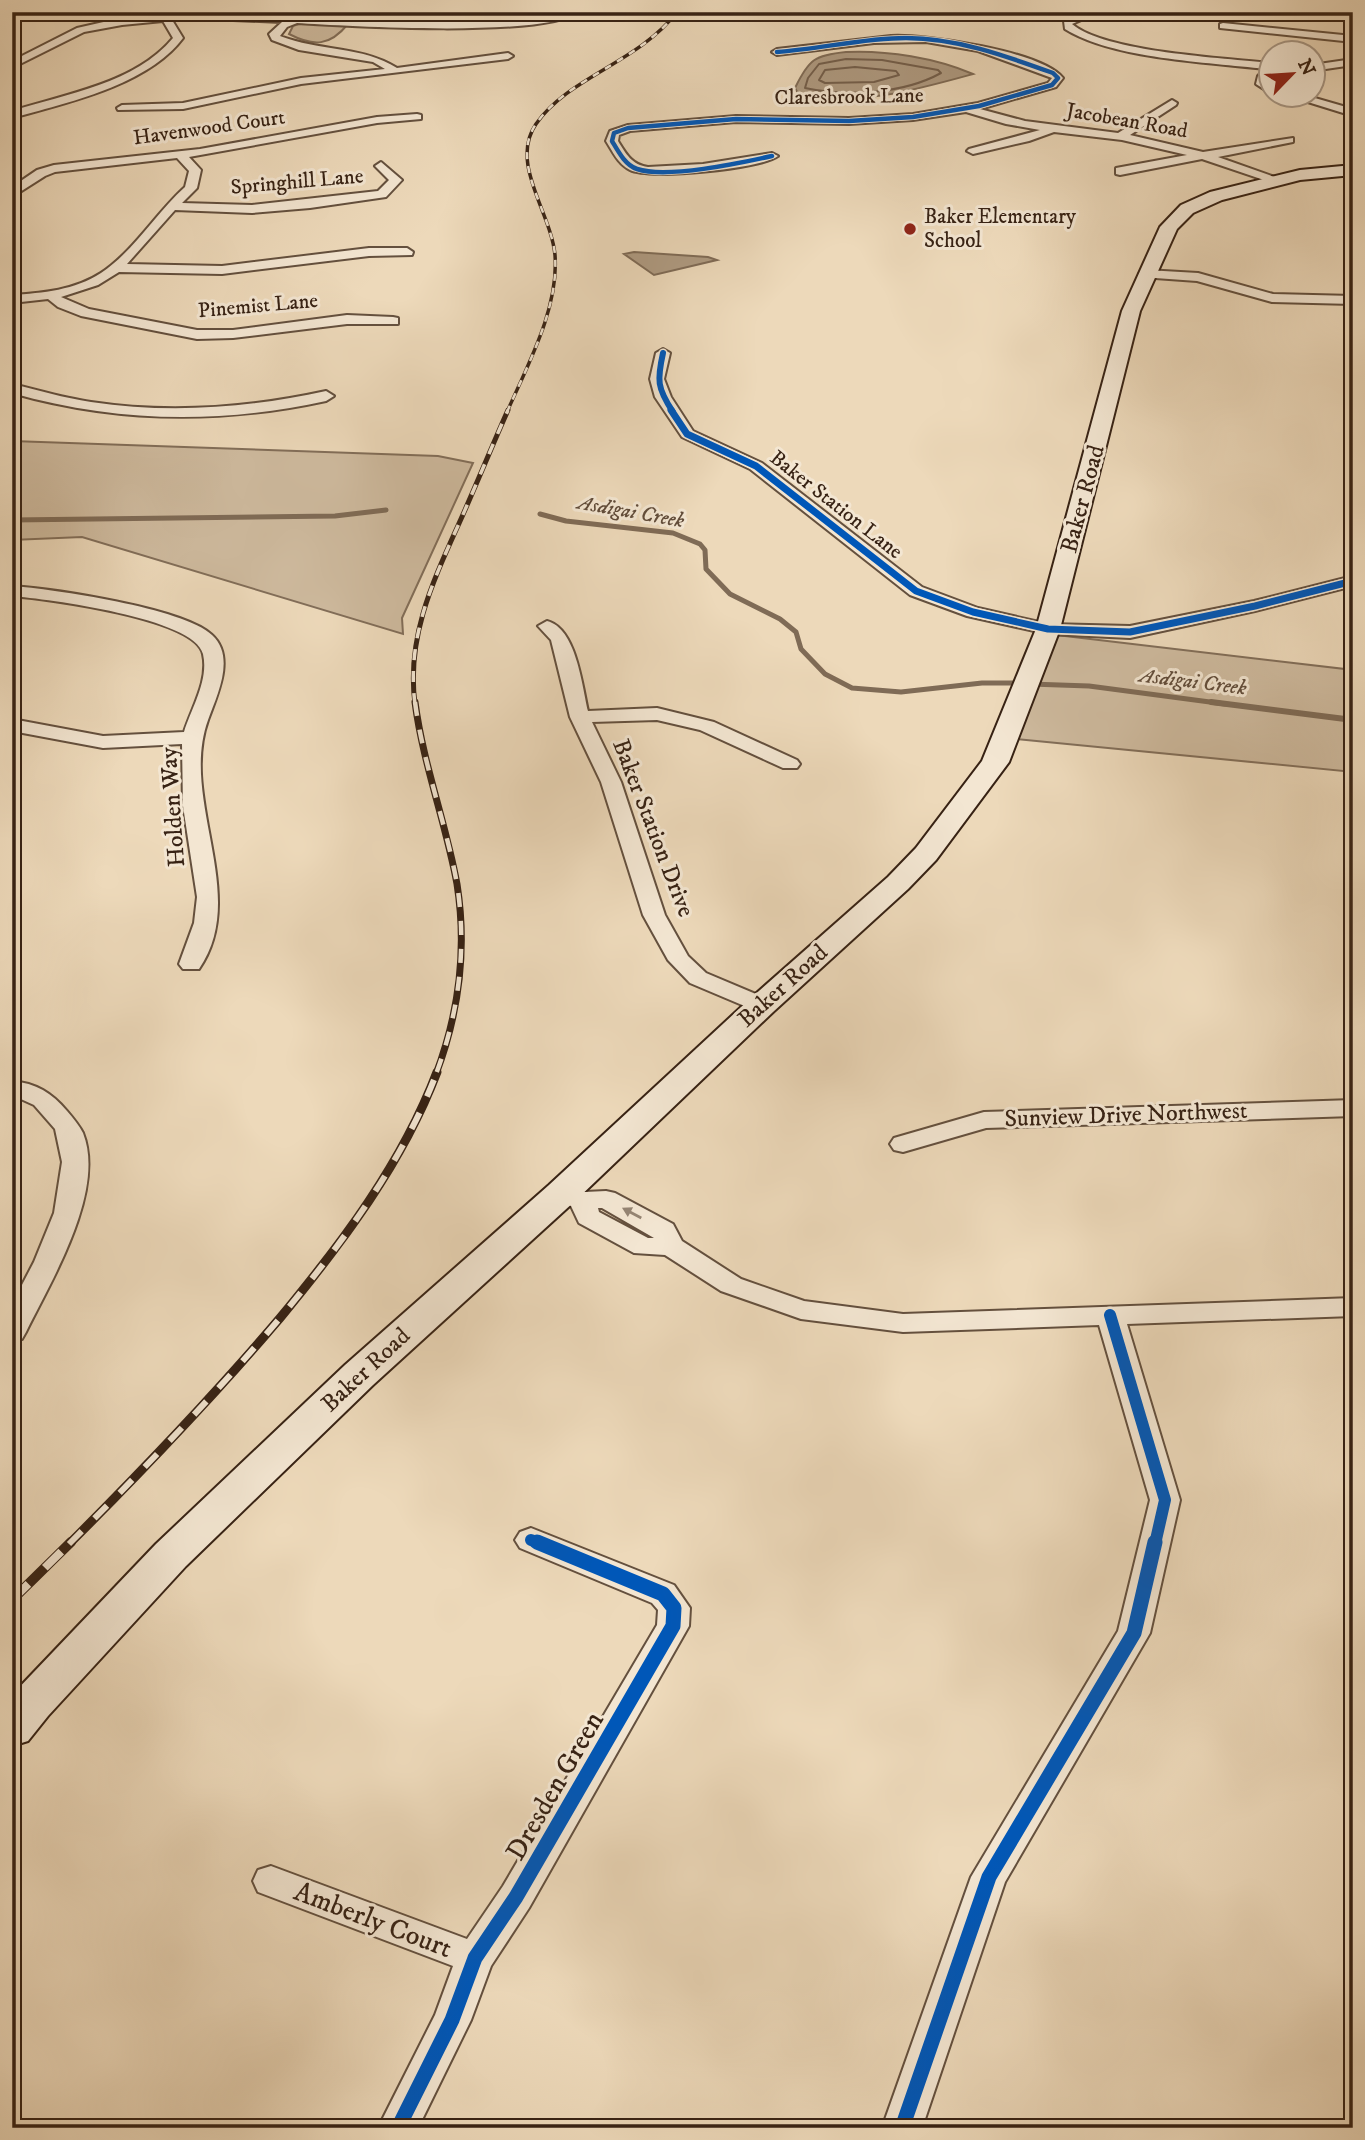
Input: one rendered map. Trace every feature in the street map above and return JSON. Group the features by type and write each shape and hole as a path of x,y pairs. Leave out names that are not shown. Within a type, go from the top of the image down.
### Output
{"main road":[{"name":"Baker Road","path":"12,1728 32,1703 171,1555 359,1375 572,1197 762,1006 898,883 926,854 995,762 1048,629 1131,311 1169,228 1187,209 1216,196 1277,180 1353,170"}],"street":[{"path":"12,65 40,54 60,40 84,30 165,15 232,15 448,25 546,20 573,12"},
{"path":"1095,12 1067,23 1068,27 1080,35 1149,53 1256,66"},
{"path":"448,25 450,13"},
{"path":"12,115 112,82 152,64 171,50 178,38 165,15"},
{"path":"296,20 277,30 276,38 299,47 376,59 394,71"},
{"path":"1223,26 1353,39"},
{"name":"Claresbrook Lane","path":"772,156 693,168 637,169 622,159 612,141 614,133 628,128 656,125 759,118 849,121 914,117 968,109 1052,85 1058,78 1053,73 1003,55 958,42 934,39 894,38 777,52"},
{"path":"122,108 161,108 206,102 301,81 508,56"},
{"path":"1326,66 1353,62"},
{"path":"246,81 269,87"},
{"path":"1120,137 1172,103"},
{"path":"1326,105 1353,113"},
{"name":"Jacobean Road","path":"968,109 1001,119 1120,137 1207,155 1277,180"},
{"name":"Havenwood Court","path":"12,193 41,173 54,169 180,155 377,120 417,117"},
{"path":"973,151 1025,139 1054,128"},
{"path":"1120,171 1289,140"},
{"path":"12,299 51,295 95,281 115,268 191,188 195,170 180,155"},
{"name":"Springhill Lane","path":"174,205 267,208 382,194 396,180 381,166"},
{"path":"115,268 222,270 369,252 407,252"},
{"path":"1146,274 1198,277 1272,298 1353,300"},
{"name":"Pinemist Lane","path":"51,295 58,303 79,311 195,334 226,334 354,319 393,321"},
{"name":"Baker Station Lane","path":"663,353 657,379 663,397 687,434 756,467 916,591 973,612 1048,629 1130,632 1255,606 1353,581"},
{"path":"12,388 79,404 218,414 278,408 326,396"},
{"name":"Holden Way","path":"12,591 57,595 196,630 205,638 214,660 201,718 192,737 193,788 208,898 202,939 191,964"},
{"name":"Baker Station Drive","path":"547,626 560,638 580,717 611,782 654,915 679,960 698,978 762,1006"},
{"path":"580,717 657,714 707,726 790,764"},
{"path":"12,725 103,741 192,737"},
{"path":"12,1088 22,1089 48,1102 71,1134 73,1169 68,1214 12,1332"},
{"name":"Sunview Drive Northwest","path":"903,1144 984,1120 1353,1108"},
{"path":"572,1197 588,1217 644,1247 670,1246 730,1285 801,1310 903,1323 1353,1307"},
{"path":"902,2128 989,1877 1134,1633 1165,1500 1110,1315"},
{"name":"Dresden Green","path":"398,2128 452,2020 475,1958 516,1898 673,1626 674,1608 663,1594 531,1540"},
{"name":"Amberly Court","path":"271,1881 475,1958"}],"shaded area":[{"path":"301,23 348,24 335,37 314,42 289,34 293,26"},
{"path":"12,441 438,456 473,463 402,618 403,634 82,537 12,540"},
{"path":"1048,634 1353,670 1353,772 1006,738"}],"water":[{"path":"846,52 911,56 973,74 887,95 844,99 799,95 795,88 814,60"},
{"path":"634,252 708,257 717,260 654,275 624,254"}],"waterway":[{"name":"Asdigai Creek","path":"12,520 335,516 386,510"},
{"name":"Asdigai Creek","path":"540,514 566,521 673,533 700,544 705,550 706,569 730,594 780,619 796,632 801,649 825,674 852,688 901,692 982,683 1021,683"},
{"name":"Asdigai Creek","path":"1030,684 1089,686 1225,704"},
{"name":"Asdigai Creek","path":"1211,702 1353,720"}],"railway":[{"path":"507,412 540,335 555,275 552,239 529,171 529,139 536,124 566,94 643,44 661,30 677,12"},
{"path":"415,704 415,655 424,608 508,410"},
{"path":"415,702 423,748 452,861 460,908 459,980 450,1028 436,1074"},
{"path":"70,1543 229,1376 326,1261 388,1170 423,1106 437,1072"},
{"path":"12,1600 70,1543"}],"cycle path":[{"path":"772,156 703,168 648,171 628,164 612,141 614,133 628,128 736,119 849,121 913,117 979,106 1052,85 1058,78 1053,73 999,54 926,39 874,40 777,52"},
{"path":"663,353 657,379 663,397 687,434 756,466 916,591 973,612 1048,629 1130,632 1255,606 1353,581"},
{"path":"902,2128 989,1877 1134,1633 1165,1500 1110,1315"},
{"path":"398,2128 452,2020 475,1958 516,1897 673,1626 674,1608 663,1594 531,1540"}],"place":[{"name":"Baker Elementary School","path":"910,229"}]}
